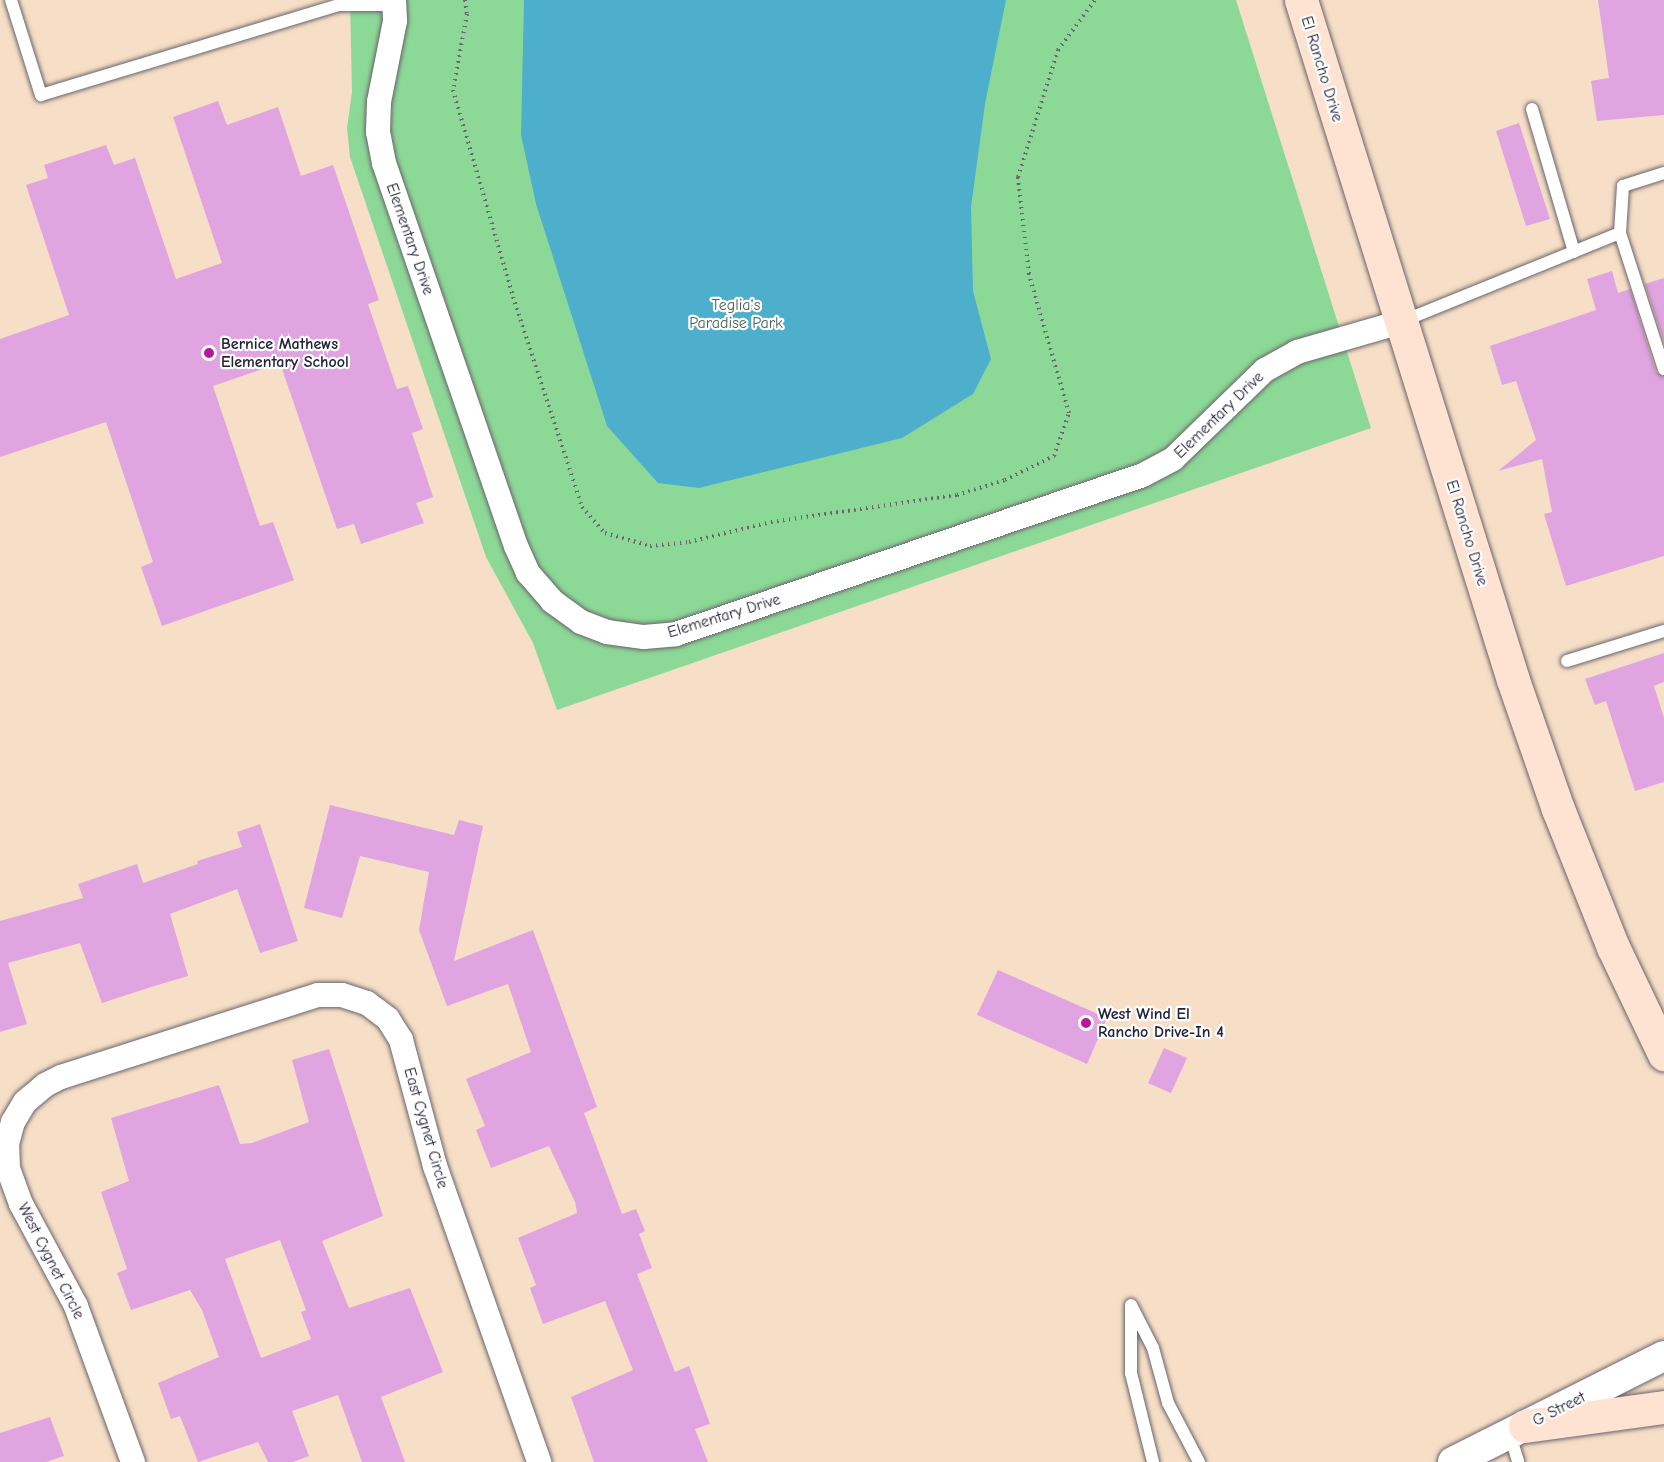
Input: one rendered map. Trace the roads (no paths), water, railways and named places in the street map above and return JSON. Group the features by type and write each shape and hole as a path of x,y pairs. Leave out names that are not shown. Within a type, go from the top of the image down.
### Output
{"main road":[{"name":"El Rancho Drive","path":"1301,0 1513,680 1558,809 1614,947 1664,1054"},
{"path":"1517,1430 1664,1407"}],"street":[{"name":"Elementary Drive","path":"394,2 395,21 379,102 378,132 384,163 516,546 528,573 552,601 581,621 607,632 644,637 676,634 1143,475 1173,459 1265,370 1297,352 1401,322"},
{"name":"East Cygnet Circle","path":"165,1044 318,994 342,995 367,1004 388,1020 401,1040 435,1166 540,1462"},
{"name":"West Cygnet Circle","path":"133,1462 76,1306 21,1204 8,1169 7,1144 13,1122 25,1102 45,1085 165,1044"},
{"name":"G Street","path":"1453,1462 1664,1356"}],"lane":[{"path":"11,0 41,95 339,5 394,2"},
{"path":"1533,109 1574,252"},
{"path":"1664,173 1623,186 1620,233 1664,369"},
{"path":"1401,322 1620,233"},
{"path":"1567,661 1664,631"},
{"path":"1153,1462 1131,1373 1131,1305 1153,1348 1168,1403 1199,1462"},
{"path":"1517,1430 1518,1462"}],"water":[{"path":"524,0 1006,0 985,104 971,207 973,291 991,359 973,394 902,438 699,488 658,483 607,426 536,204 521,135"}],"place":[{"name":"Bernice Mathews Elementary School","path":"209,353"},
{"name":"West Wind El Rancho Drive-In 4","path":"1086,1023"}],"park label":[{"name":"Teglia's Paradise Park","path":"736,314"}]}
